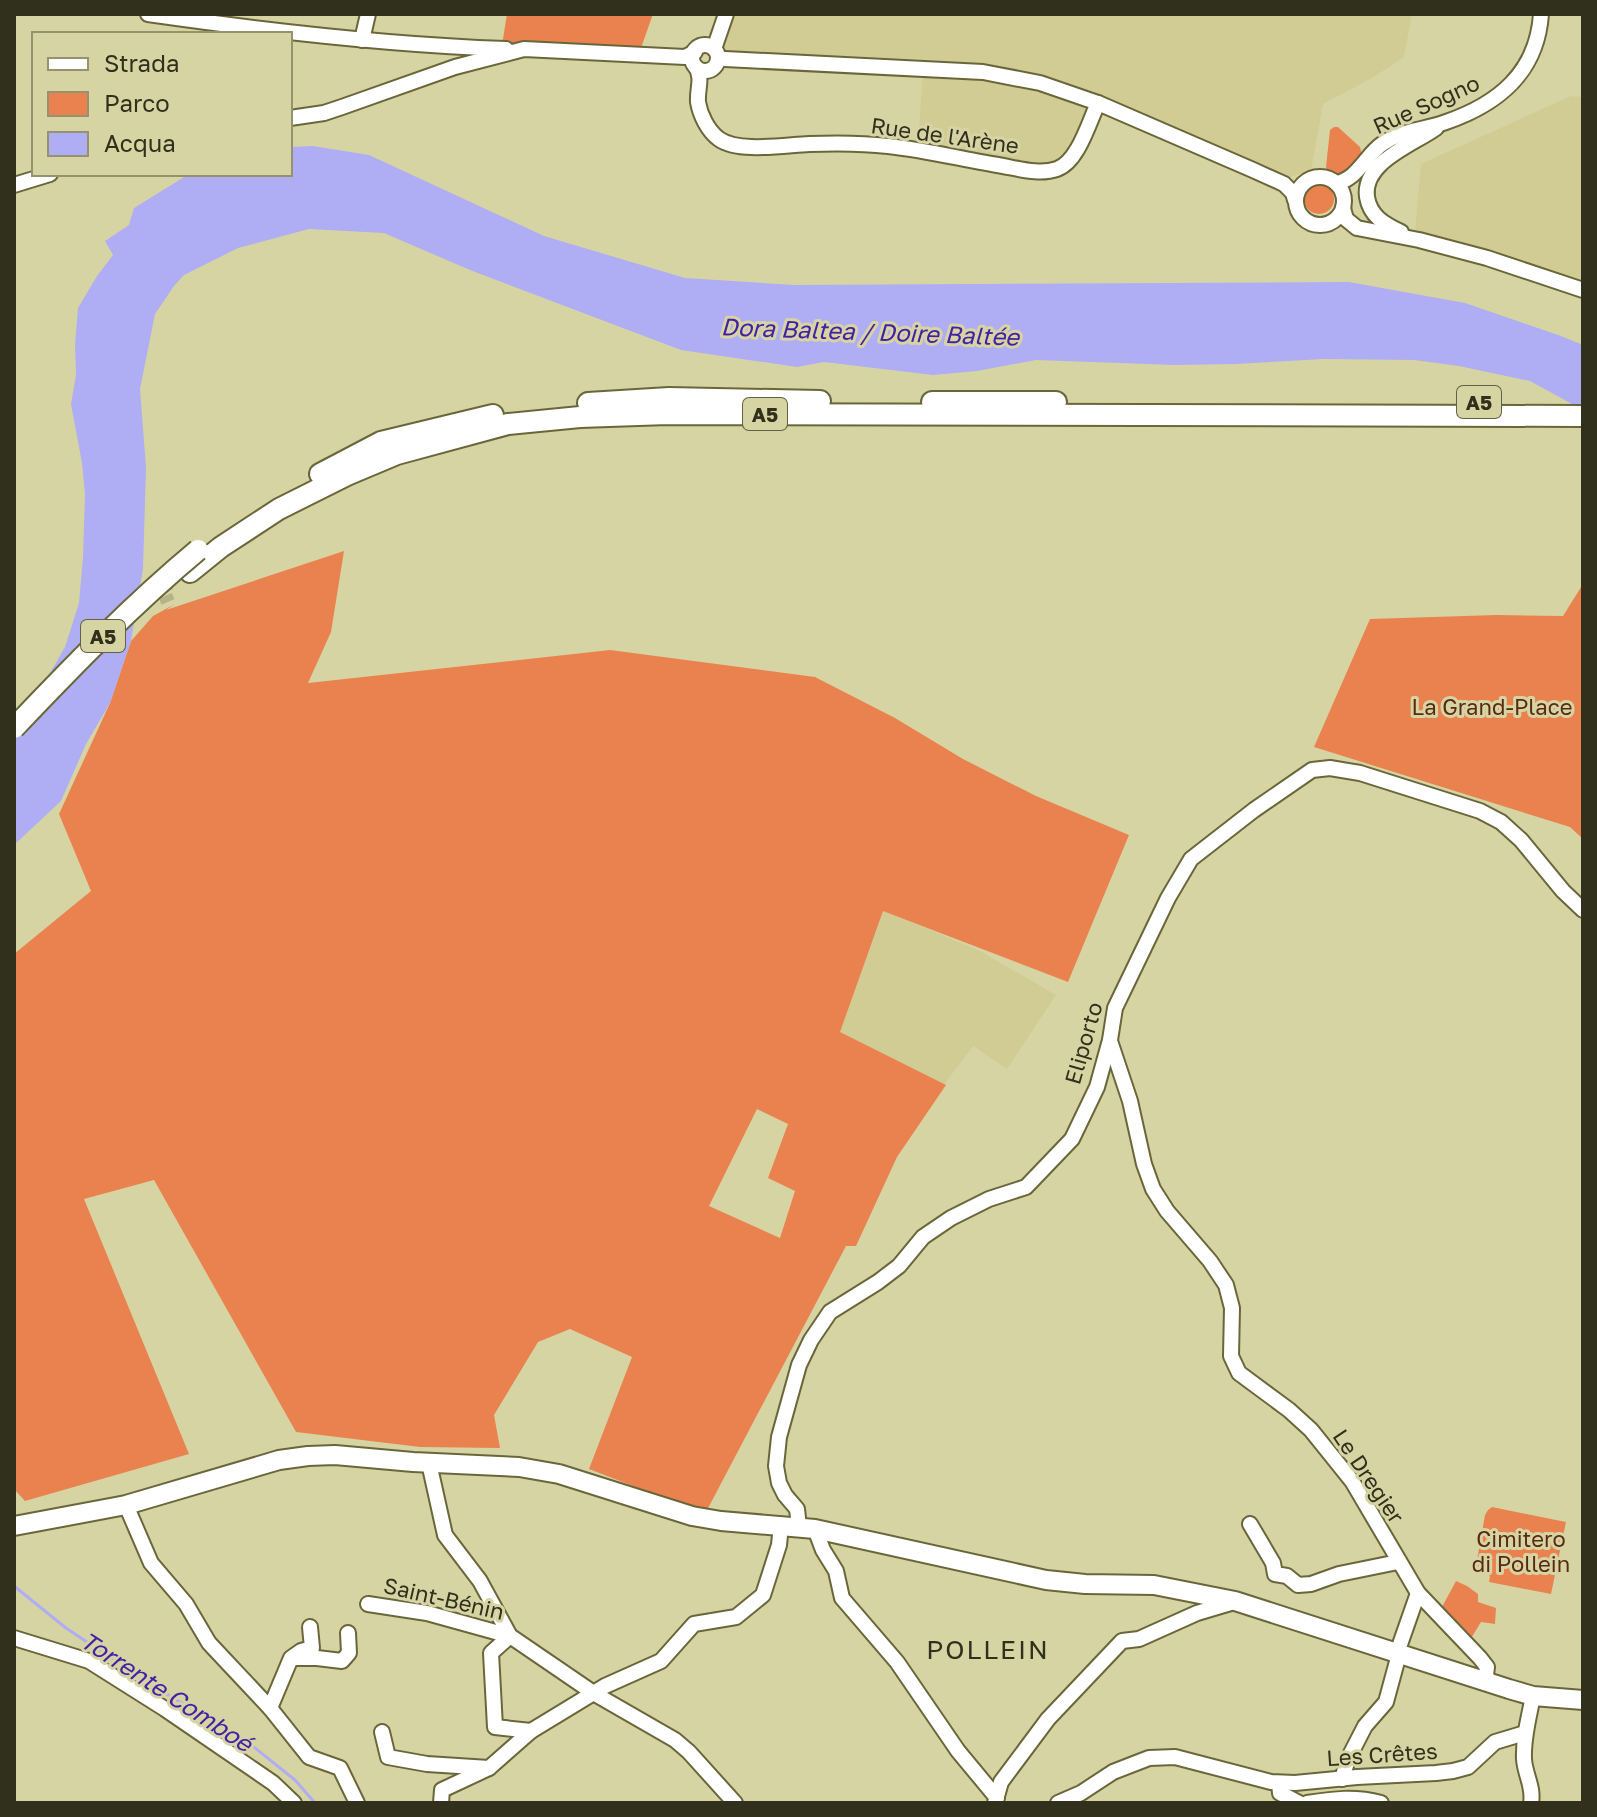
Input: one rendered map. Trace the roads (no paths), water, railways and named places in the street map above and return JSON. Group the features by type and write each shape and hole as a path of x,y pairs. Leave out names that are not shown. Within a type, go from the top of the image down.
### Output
{"highway":[{"name":"A5","path":"14,728 119,619 198,550 238,521 282,493 381,442 493,415 573,404 669,398 1376,408 1583,416"},
{"name":"A5","path":"14,746 97,659 190,572 221,547 279,509 397,454 508,424 580,417 668,414 1006,416 1583,403"}],"main road":[{"path":"14,1526 126,1505 279,1460 308,1456 335,1455 519,1467 559,1474 692,1516 798,1527 1046,1580 1154,1585 1235,1601 1533,1696 1583,1700"}],"street":[{"path":"148,14 289,32"},
{"path":"362,40 368,14"},
{"path":"706,59 726,14"},
{"name":"Rue Sogno","path":"1344,205 1350,189 1381,154 1404,140 1476,110 1493,100 1519,77 1533,52 1541,14"},
{"path":"292,32 457,47 983,72 1040,83 1098,103 1284,184 1303,184"},
{"path":"292,118 333,110 455,67 524,49"},
{"name":"Rue de l'Arène","path":"706,59 698,102 704,119 712,132 727,143 748,146 889,146 1046,171 1070,161 1098,103"},
{"path":"1419,240 1383,224 1369,206 1367,187 1376,169 1386,159 1439,126"},
{"name":"Rue Sogno","path":"1336,183 1351,177 1381,144 1410,131 1439,126"},
{"path":"16,186 44,176"},
{"path":"1295,200 1303,184 1312,178 1322,177 1336,183 1342,191 1346,219 1357,228 1419,240 1513,265 1583,290"},
{"path":"1284,184 1293,193 1296,207 1310,223 1448,248"},
{"path":"1325,225 1336,219 1344,205"},
{"name":"Eliporto","path":"996,1801 897,1662 842,1598 836,1571 823,1550 798,1527 797,1509 779,1483 776,1466 779,1437 799,1365 811,1340 830,1312 899,1266 923,1237 951,1218 989,1199 1026,1187 1072,1139 1097,1087 1115,1008 1168,898 1191,859 1312,770 1330,768 1360,773 1480,811 1501,822 1521,840 1546,872 1583,910"},
{"name":"Le Dregier","path":"1110,1040 1128,1093 1144,1164 1153,1189 1226,1285 1232,1308 1231,1356 1239,1373 1311,1430 1352,1481 1418,1593 1487,1667 1489,1682"},
{"name":"Saint-Bénin","path":"429,1463 445,1535 480,1581 510,1636"},
{"path":"126,1505 151,1563 186,1604 209,1643 270,1708 309,1757 340,1768 357,1803"},
{"path":"1250,1524 1273,1563 1275,1574 1287,1576 1298,1585 1398,1562"},
{"path":"441,1803 442,1790 489,1768 531,1731 605,1686 661,1661 694,1624 736,1617 763,1595 779,1545 798,1527"},
{"path":"1342,1779 1348,1759 1365,1726 1386,1702 1418,1593"},
{"path":"996,1801 1001,1782 1048,1719 1122,1641 1139,1639 1197,1613 1235,1601"},
{"name":"Saint-Bénin","path":"368,1604 427,1613 510,1636 595,1694 675,1740 735,1803"},
{"path":"270,1708 291,1658 312,1648 310,1627"},
{"path":"291,1658 342,1661 349,1653 348,1633"},
{"name":"Saint-Bénin","path":"510,1636 491,1653 495,1727 531,1731"},
{"path":"14,1638 89,1661 273,1783 294,1803"},
{"path":"1533,1696 1525,1733 1525,1768 1535,1796"},
{"path":"382,1732 388,1757 427,1764 489,1768"},
{"name":"Les Crêtes","path":"1058,1803 1081,1793 1113,1772 1149,1758 1175,1757 1271,1782 1295,1783 1453,1771 1468,1767 1495,1742 1525,1733"},
{"path":"1279,1783 1280,1793 1299,1803"},
{"name":"Les Crêtes","path":"1307,1803 1344,1798 1381,1803"}],"water":[{"name":"Dora Baltea / Doire Baltée","path":"313,146 369,155 544,236 685,278 794,285 1349,282 1465,303 1583,345 1583,410 1530,381 1414,360 1323,359 1175,365 1036,360 933,375 824,362 797,367 681,350 470,270 384,233 309,229 238,248 184,275 155,314 140,389 146,468 143,569 131,641 110,703 86,744 61,801 14,845 14,736 65,647 79,603 85,494 71,404 76,375 78,308 113,255 105,241 129,225 134,208 186,176 292,176 292,147"}],"waterway":[{"name":"Torrente Comboé","path":"14,1586 66,1628 151,1685 245,1740 295,1780 315,1803"}],"tunnel":[{"path":"167,575 165,595 168,602"}],"district":[{"name":"POLLEIN","path":"988,1649"}],"park label":[{"name":"La Grand-Place","path":"1492,706"},
{"name":"Cimitero di Pollein","path":"1521,1550"}]}
